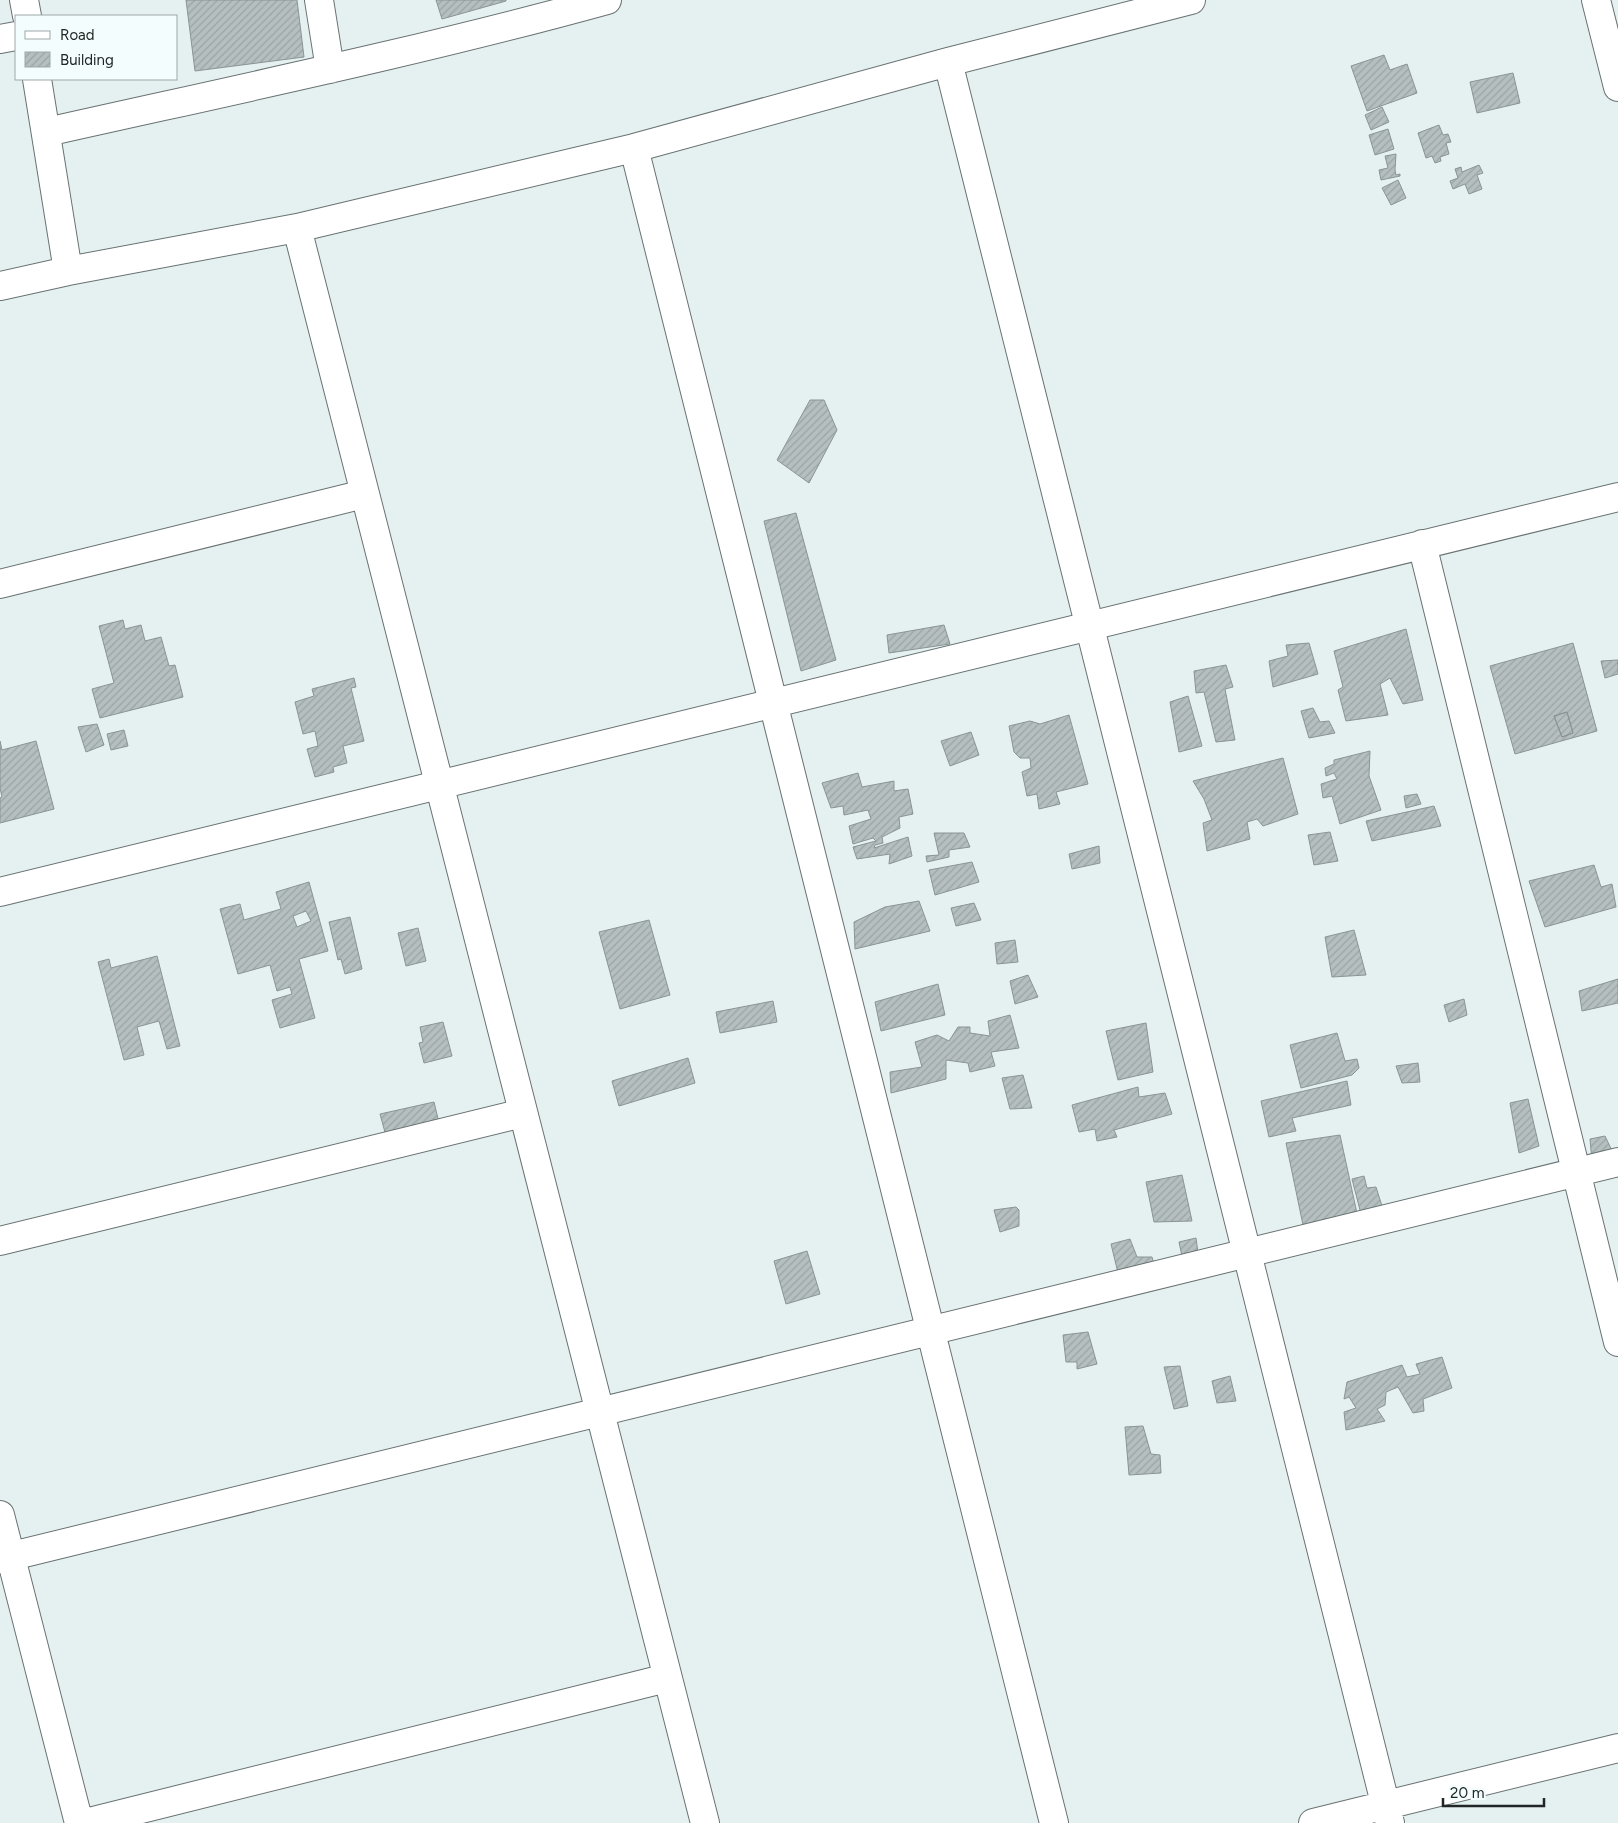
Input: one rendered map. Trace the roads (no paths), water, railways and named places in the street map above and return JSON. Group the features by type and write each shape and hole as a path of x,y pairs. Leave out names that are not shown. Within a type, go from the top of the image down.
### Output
{"street":[{"path":"24,0 27,15"},
{"path":"319,0 330,69"},
{"path":"47,132 330,69 523,23 607,0"},
{"path":"0,286 68,271 297,228 634,148 948,62 1191,0"},
{"path":"1596,0 1618,86"},
{"path":"0,39 15,36"},
{"path":"948,62 1388,1814"},
{"path":"38,80 68,271"},
{"path":"634,148 1054,1823"},
{"path":"297,228 704,1823"},
{"path":"0,584 364,494"},
{"path":"0,892 1618,497"},
{"path":"1422,544 1618,1342"},
{"path":"0,1241 523,1112"},
{"path":"5,1557 1618,1162"},
{"path":"0,1515 5,1557 79,1823"},
{"path":"85,1823 667,1678"},
{"path":"1313,1823 1388,1814 1618,1748"}]}
